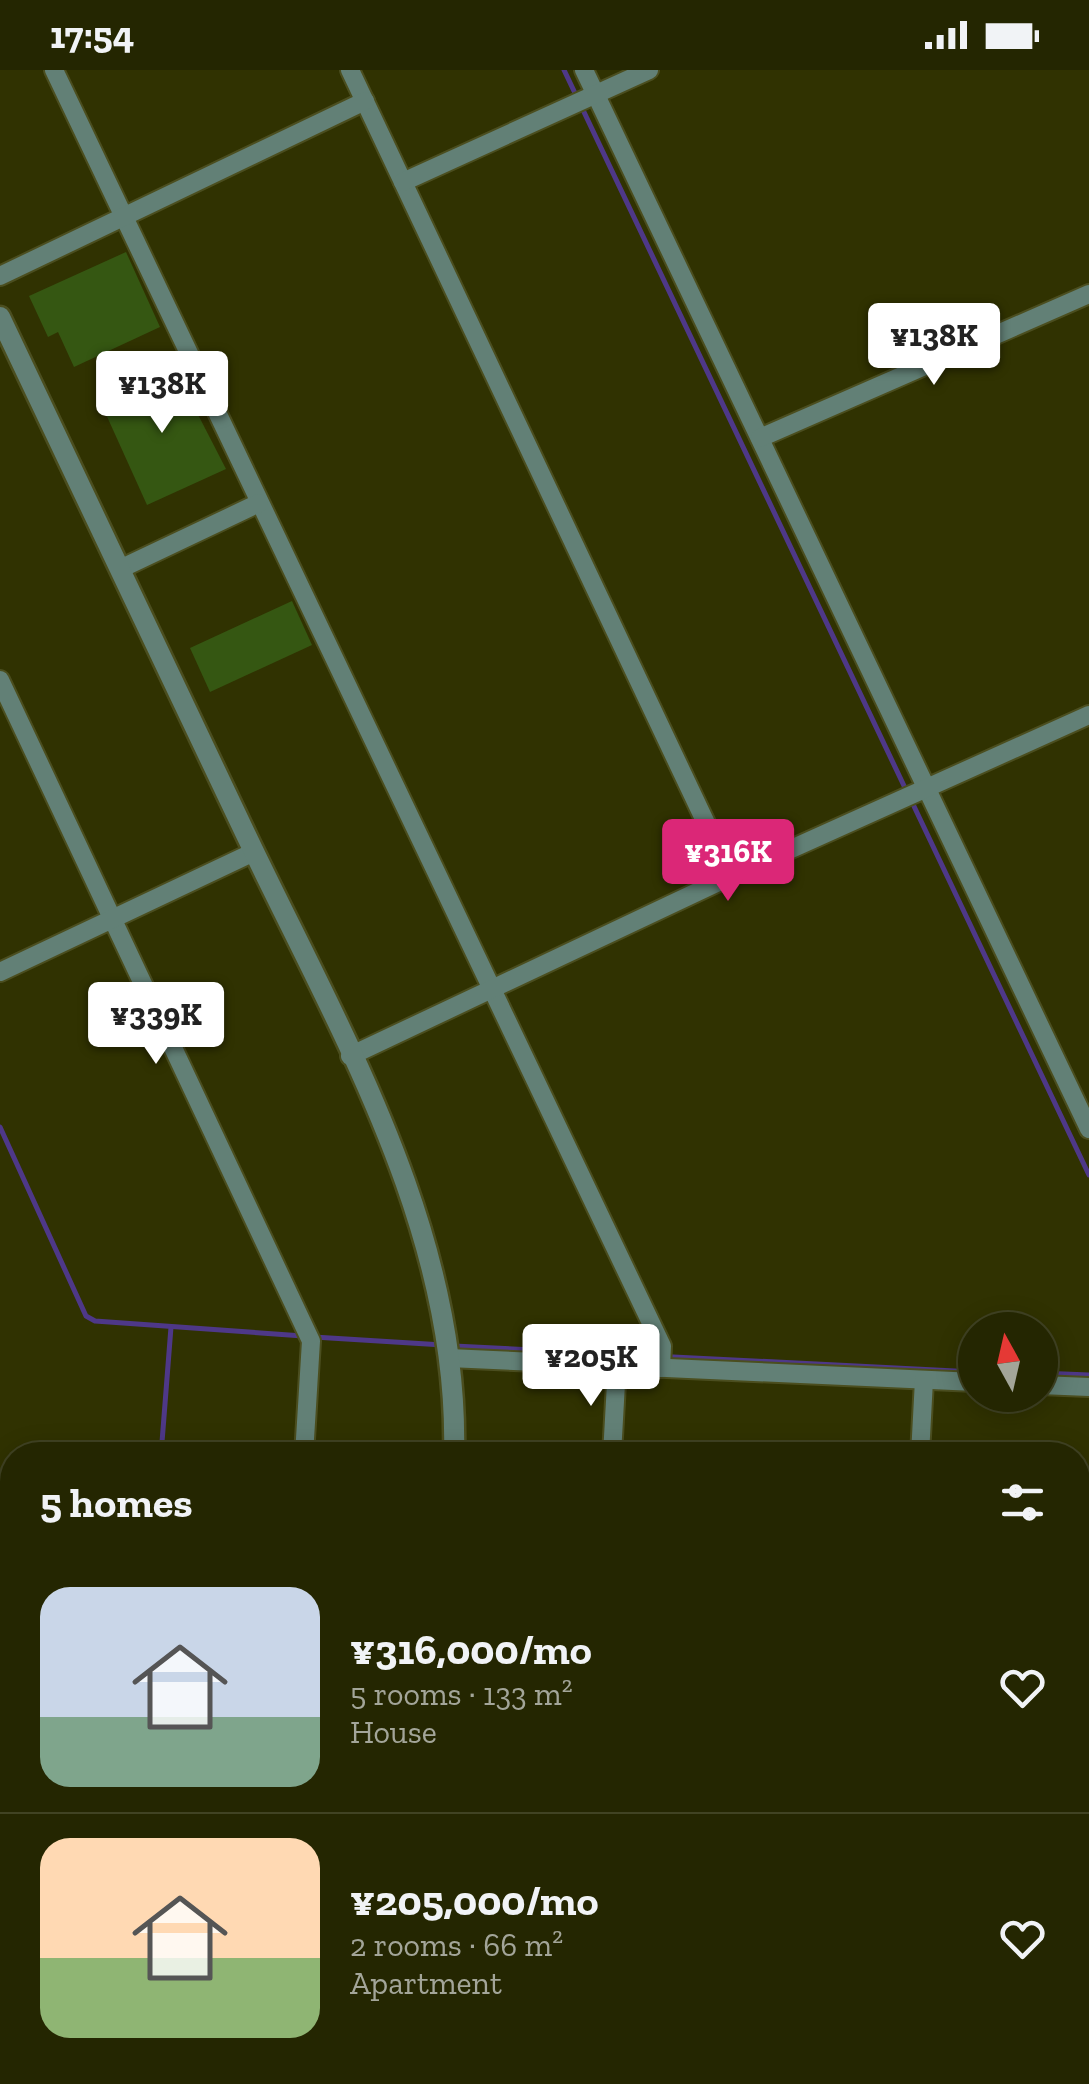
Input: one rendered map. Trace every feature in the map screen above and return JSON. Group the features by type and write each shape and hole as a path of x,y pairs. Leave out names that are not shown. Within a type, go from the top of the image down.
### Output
{"street":[{"path":"54,70 662,1346 661,1368"},
{"path":"350,70 730,876"},
{"path":"584,70 1089,1127"},
{"path":"404,182 650,70"},
{"path":"0,276 365,102"},
{"path":"760,438 1089,294"},
{"path":"0,317 350,1056 411,1194 430,1256 449,1358 453,1442"},
{"path":"120,570 260,504"},
{"path":"0,680 311,1341 305,1442"},
{"path":"350,1056 730,876 1089,715"},
{"path":"0,972 254,852"},
{"path":"449,1358 958,1381"},
{"path":"613,1442 617,1366"},
{"path":"921,1442 924,1380"},
{"path":"1058,1386 1089,1388"}],"building":[{"path":"126,252 160,327 74,367 58,332 48,337 29,296"},
{"path":"174,368 226,469 147,505 100,401"},
{"path":"292,601 312,645 210,692 190,648"}],"waterway":[{"path":"564,70 906,790"},
{"path":"911,800 1089,1175"},
{"path":"0,1127 86,1316 95,1321 303,1336"},
{"path":"162,1442 171,1327"},
{"path":"314,1337 443,1345"},
{"path":"454,1346 958,1371"},
{"path":"1058,1374 1089,1375"}]}
